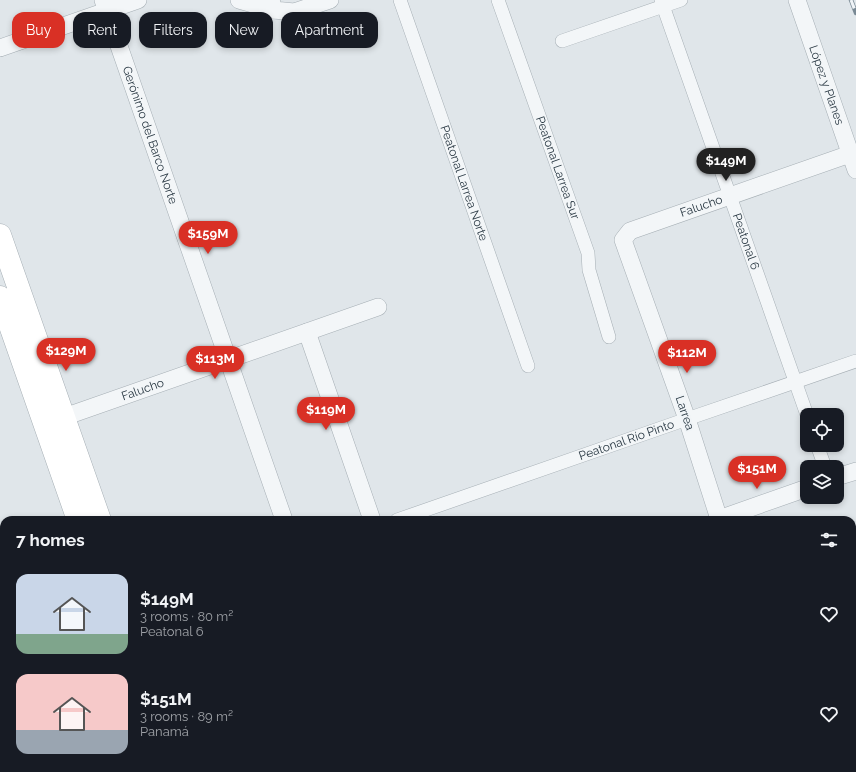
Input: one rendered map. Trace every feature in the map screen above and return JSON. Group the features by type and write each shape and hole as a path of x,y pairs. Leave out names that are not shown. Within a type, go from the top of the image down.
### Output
{"main road":[{"path":"0,235 8,309 54,420 98,516"},
{"path":"54,420 77,516"}],"street":[{"path":"0,48 105,5 138,0"},
{"path":"239,0 272,5 294,12 330,0"},
{"name":"Peatonal Larrea Norte","path":"400,0 528,366"},
{"name":"Peatonal Larrea Sur","path":"498,0 588,253 588,270 609,337"},
{"path":"562,41 662,3 681,0"},
{"name":"López y Planes","path":"797,0 856,170"},
{"name":"Peatonal 6","path":"662,3 804,408"},
{"name":"Gerónimo del Barco Norte","path":"105,5 283,516"},
{"name":"Falucho","path":"623,240 630,232 850,154"},
{"name":"Larrea","path":"623,240 687,418 717,516"},
{"name":"Falucho","path":"54,420 378,307"},
{"path":"306,332 371,516"},
{"name":"Peatonal Río Pinto","path":"408,516 687,418 856,361"},
{"path":"844,475 856,471"},
{"path":"727,516 800,490"}],"railway":[{"path":"851,0 856,13"}]}
